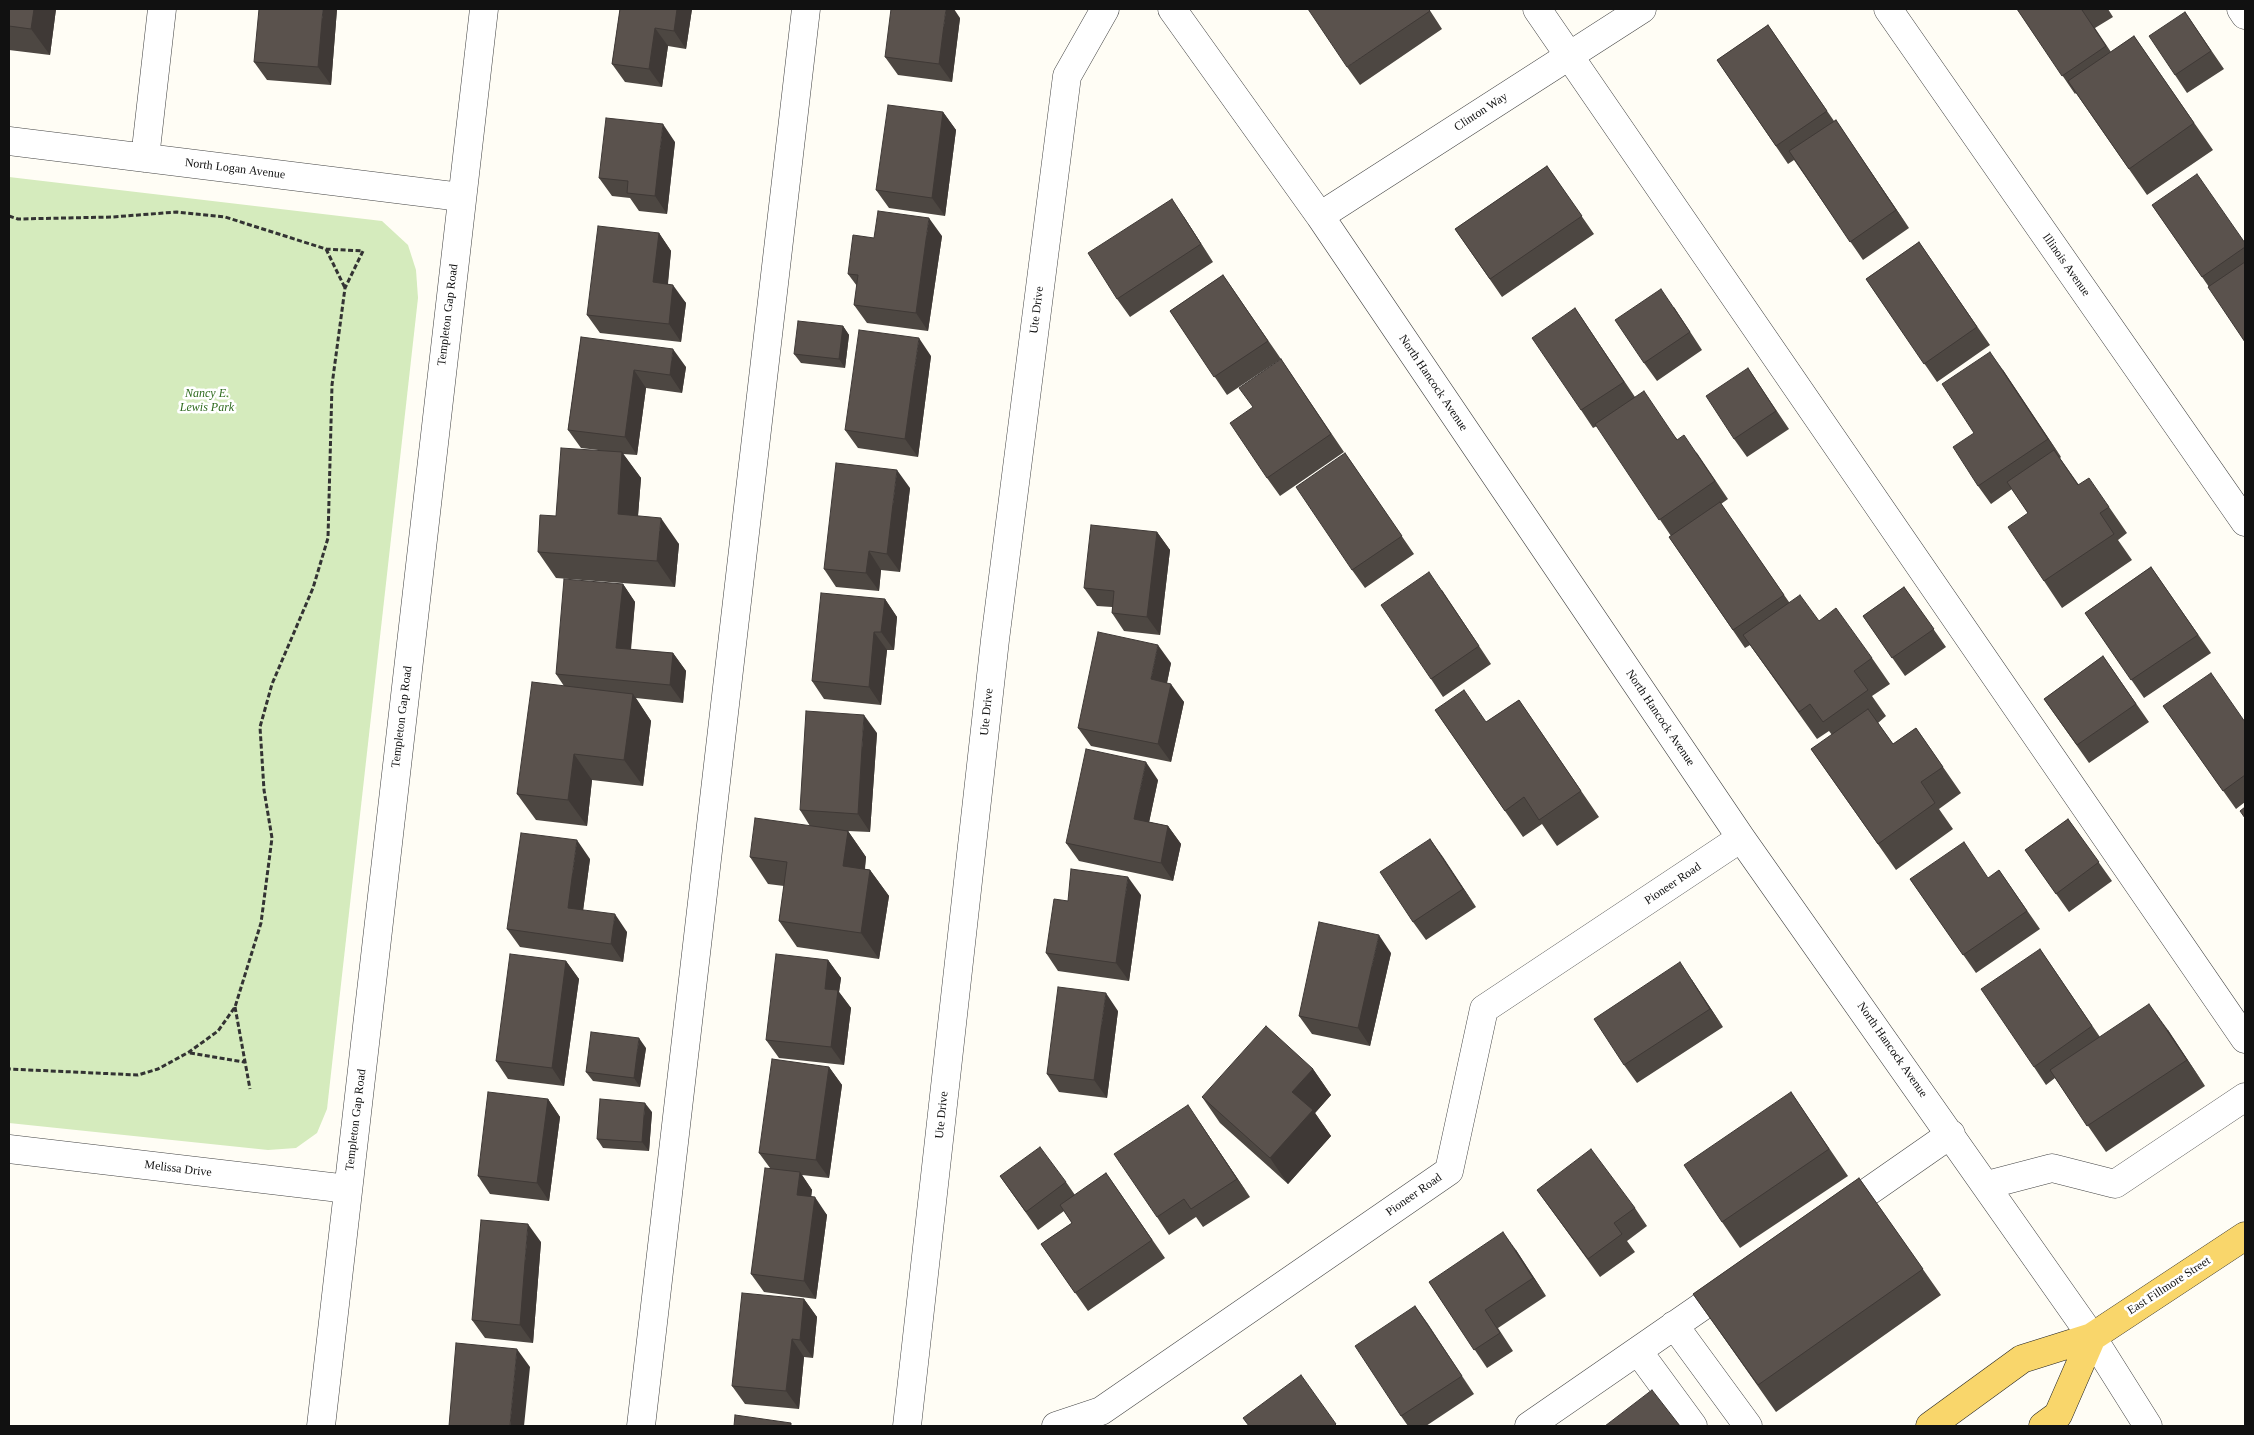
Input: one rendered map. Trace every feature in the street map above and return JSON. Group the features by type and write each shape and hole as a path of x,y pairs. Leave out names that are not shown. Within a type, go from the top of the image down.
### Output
{"main road":[{"name":"East Fillmore Street","path":"1930,1426 2022,1359 2092,1337 2245,1236"},
{"path":"2043,1426 2058,1416 2092,1337"}],"street":[{"path":"145,158 162,9"},
{"name":"Templeton Gap Road","path":"321,1426 484,9"},
{"path":"641,1426 806,9"},
{"name":"Ute Drive","path":"908,1426 995,640 1067,76 1104,9"},
{"name":"North Hancock Avenue","path":"1172,9 1320,216 1741,838 2092,1337 2148,1426"},
{"path":"1537,9 2245,1039"},
{"name":"Clinton Way","path":"1320,216 1642,9"},
{"name":"Illinois Avenue","path":"1888,9 2245,522"},
{"path":"2241,9 2245,15"},
{"name":"North Logan Avenue","path":"9,141 461,197"},
{"name":"Pioneer Road","path":"1056,1426 1101,1411 1449,1170 1484,1009 1741,838"},
{"path":"1987,1186 2052,1168 2115,1184 2245,1097"},
{"path":"1819,1225 1951,1134"},
{"name":"Melissa Drive","path":"9,1149 348,1189"},
{"path":"1529,1426 1755,1270"},
{"path":"1674,1326 1748,1426"},
{"path":"1638,1351 1693,1426"}],"path":[{"path":"9,216 18,219 102,217 177,212 225,217 326,249 363,251 345,288 332,385 328,538 313,588 272,684 260,727 264,790 272,838 261,923 235,1007 218,1031 189,1052 158,1069 138,1075 9,1069"},
{"path":"326,249 345,288"},
{"path":"235,1007 250,1089"},
{"path":"189,1052 244,1062"}],"green space":[{"name":"Nancy E. Lewis Park","path":"9,177 382,221 408,245 416,270 418,298 327,1109 317,1133 296,1148 268,1150 9,1123"}],"building":[{"path":"9,9 34,9 31,29 9,26"},
{"path":"259,9 323,9 318,67 254,62"},
{"path":"620,9 677,9 674,31 655,28 649,69 612,64"},
{"path":"891,9 946,9 939,64 885,57"},
{"path":"1308,9 1428,9 1430,11 1347,67"},
{"path":"2017,9 2085,9 2082,10 2106,46 2062,76"},
{"path":"2185,12 2211,51 2175,75 2149,36"},
{"path":"1768,25 1827,111 1776,146 1717,60"},
{"path":"2134,36 2194,123 2129,169 2068,81"},
{"path":"888,105 943,112 932,198 876,190"},
{"path":"606,118 663,124 655,196 627,193 628,181 599,178"},
{"path":"1836,120 1896,210 1850,242 1789,151"},
{"path":"1547,166 1582,216 1490,279 1455,229"},
{"path":"2197,174 2245,243 2245,247 2202,277 2152,205"},
{"path":"1172,199 1201,244 1117,299 1088,253"},
{"path":"878,211 929,218 916,313 854,305 858,275 848,274 853,235 874,238"},
{"path":"598,226 659,233 653,282 673,285 669,324 587,315"},
{"path":"1919,242 1977,327 1924,364 1866,279"},
{"path":"2245,262 2245,342 2208,287"},
{"path":"1223,275 1268,341 1214,377 1170,311"},
{"path":"1661,289 1690,332 1644,363 1615,320"},
{"path":"1575,308 1624,382 1581,410 1532,338"},
{"path":"798,321 843,326 839,359 794,354"},
{"path":"859,330 919,338 905,439 845,430"},
{"path":"581,337 673,349 670,375 634,370 625,437 568,430"},
{"path":"1990,352 2048,439 1978,486 1953,447 1974,433 1942,384"},
{"path":"1281,359 1331,434 1267,478 1230,423 1253,407 1239,388"},
{"path":"1748,368 1776,411 1734,439 1706,396"},
{"path":"1644,391 1677,440 1684,435 1715,481 1659,520 1595,424"},
{"path":"561,448 622,452 618,514 661,518 657,561 538,552 540,515 556,516"},
{"path":"2054,450 2078,485 2089,478 2109,507 2100,513 2114,534 2044,581 2008,527 2028,513 2007,482"},
{"path":"1345,453 1402,536 1352,570 1296,487"},
{"path":"836,463 897,470 887,554 869,551 866,573 824,569"},
{"path":"1720,502 1784,595 1733,630 1669,537"},
{"path":"1091,525 1157,532 1147,617 1112,613 1114,591 1084,588"},
{"path":"2151,567 2198,635 2131,680 2085,613"},
{"path":"1429,572 1479,646 1431,679 1381,605"},
{"path":"564,579 623,584 616,648 673,653 670,685 556,674"},
{"path":"1904,587 1934,629 1892,658 1863,616"},
{"path":"821,593 885,599 881,632 874,632 869,687 812,681"},
{"path":"1800,595 1819,621 1836,608 1872,658 1854,671 1868,690 1823,722 1810,704 1799,712 1743,635"},
{"path":"1098,632 1158,645 1151,679 1171,684 1158,744 1078,728"},
{"path":"2103,656 2136,704 2077,745 2044,699"},
{"path":"2211,673 2245,722 2245,775 2223,791 2163,706"},
{"path":"532,682 633,694 624,760 574,754 568,800 517,794"},
{"path":"1464,690 1486,722 1519,700 1581,791 1539,820 1524,797 1505,811 1435,710"},
{"path":"1868,709 1893,744 1916,728 1943,767 1921,782 1935,803 1878,844 1811,749"},
{"path":"806,711 864,715 858,814 800,810"},
{"path":"1086,749 1146,762 1134,819 1168,826 1161,863 1066,843"},
{"path":"2245,807 2245,818 2240,811"},
{"path":"755,818 848,831 843,866 870,870 861,933 779,921 787,862 750,857"},
{"path":"2068,819 2099,862 2056,894 2025,850"},
{"path":"521,833 577,840 568,908 615,914 611,944 507,929"},
{"path":"1430,839 1463,889 1413,922 1380,872"},
{"path":"1964,842 1988,878 1999,870 2027,911 1963,955 1910,879"},
{"path":"1071,869 1128,877 1116,963 1046,953 1054,899 1068,901"},
{"path":"1319,922 1379,935 1358,1028 1299,1016"},
{"path":"2040,949 2092,1026 2034,1067 1981,989"},
{"path":"510,954 566,961 552,1068 496,1061"},
{"path":"776,954 828,960 825,989 838,990 831,1047 766,1040"},
{"path":"1680,962 1710,1009 1624,1065 1594,1019"},
{"path":"1058,987 1106,993 1094,1080 1047,1074"},
{"path":"2149,1004 2187,1060 2087,1126 2050,1070"},
{"path":"1266,1026 1313,1069 1292,1092 1313,1110 1270,1158 1202,1097"},
{"path":"591,1032 639,1038 634,1078 586,1072"},
{"path":"772,1059 829,1067 816,1160 759,1153"},
{"path":"488,1092 548,1099 537,1183 478,1176"},
{"path":"1791,1092 1829,1149 1722,1222 1684,1165"},
{"path":"600,1099 645,1103 642,1142 597,1139"},
{"path":"1188,1105 1237,1179 1191,1209 1184,1199 1157,1217 1114,1154"},
{"path":"1040,1147 1066,1182 1026,1212 1000,1176"},
{"path":"1591,1149 1635,1208 1614,1223 1622,1234 1588,1259 1537,1190"},
{"path":"765,1168 800,1172 797,1195 815,1197 804,1281 751,1274"},
{"path":"1106,1173 1152,1240 1075,1293 1041,1244 1072,1223 1060,1205"},
{"path":"1859,1178 1923,1269 1758,1385 1693,1294"},
{"path":"481,1220 528,1224 520,1325 472,1320"},
{"path":"1503,1232 1533,1278 1485,1310 1500,1333 1474,1350 1429,1282"},
{"path":"742,1293 804,1299 800,1340 792,1339 786,1391 732,1386"},
{"path":"1415,1306 1462,1376 1401,1416 1355,1346"},
{"path":"456,1343 517,1349 510,1426 449,1426"},
{"path":"1301,1375 1336,1424 1334,1426 1249,1426 1243,1418"},
{"path":"1652,1390 1680,1426 1605,1426"},
{"path":"735,1415 791,1423 791,1426 734,1426"}]}
